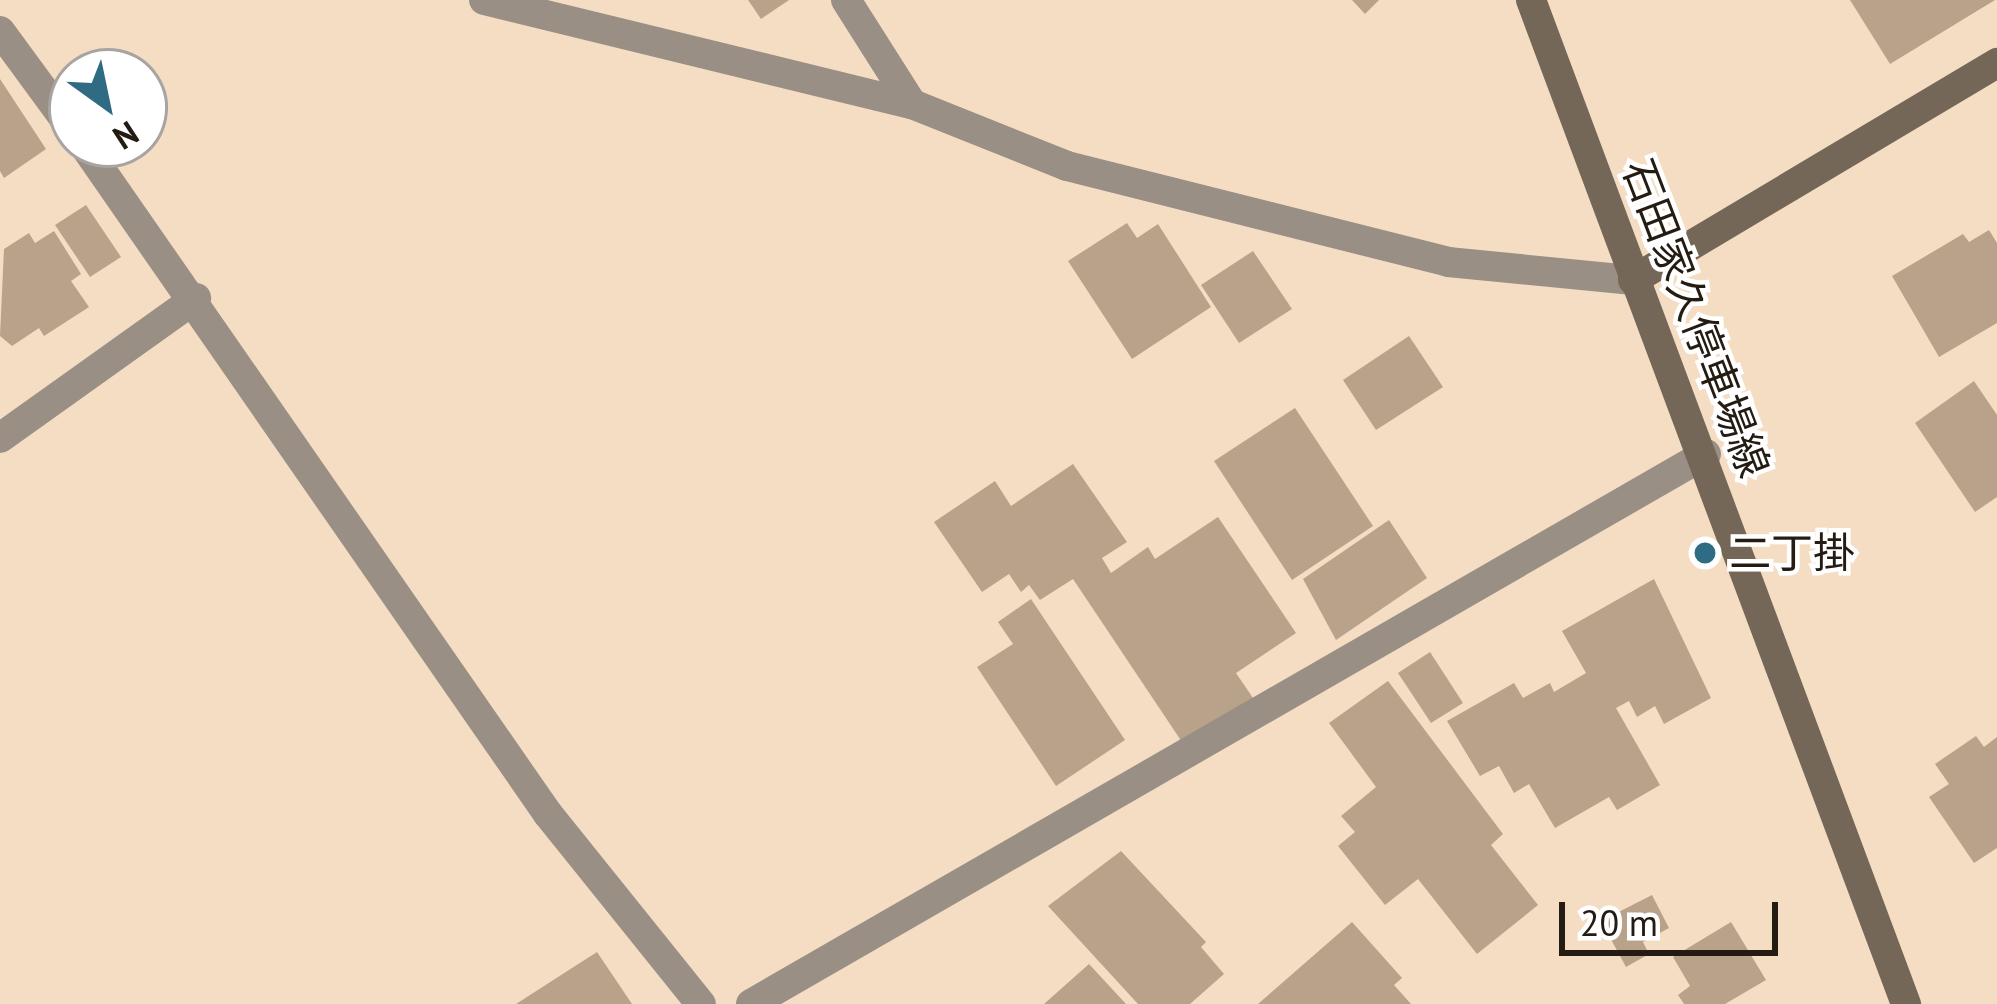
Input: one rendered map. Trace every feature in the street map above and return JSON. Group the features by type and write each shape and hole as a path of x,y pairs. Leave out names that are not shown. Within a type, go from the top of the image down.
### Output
{"main road":[{"name":"石田家久停車場線","path":"1532,0 1633,280 1706,454 1906,1004"},
{"path":"1633,280 1997,63"}],"street":[{"path":"484,0 912,104 1067,166 1448,262 1633,280"},
{"path":"846,0 912,104"},
{"path":"0,31 48,96"},
{"path":"101,168 196,298 548,814 701,1004"},
{"path":"0,438 196,298"},
{"path":"751,1004 1706,454"}],"building":[{"path":"748,0 789,0 761,19"},
{"path":"1352,0 1379,0 1365,14"},
{"path":"1850,0 1995,0 1890,64"},
{"path":"0,79 46,149 4,178 0,171"},
{"path":"86,205 121,257 90,277 55,225"},
{"path":"1127,223 1137,238 1158,224 1211,307 1132,359 1068,261"},
{"path":"1989,230 1997,243 1997,323 1939,357 1892,276 1963,234 1969,242"},
{"path":"54,231 81,274 71,281 89,307 44,336 39,328 12,346 0,336 4,249 29,233 35,243"},
{"path":"1253,251 1292,309 1239,343 1201,285"},
{"path":"1409,336 1443,387 1376,430 1343,380"},
{"path":"1974,381 1997,415 1997,497 1975,512 1915,423"},
{"path":"1295,408 1373,526 1292,580 1214,461"},
{"path":"1073,464 1127,542 1102,558 1111,573 1148,547 1155,559 1218,517 1296,633 1236,673 1253,698 1184,745 1073,579 1040,600 1029,585 1021,592 1009,574 982,592 934,522 995,481 1011,506"},
{"path":"1389,520 1427,578 1336,640 1303,579"},
{"path":"1654,579 1711,698 1664,724 1655,706 1637,717 1629,701 1616,708 1660,785 1617,810 1609,797 1555,828 1529,784 1514,793 1499,766 1480,776 1447,721 1514,683 1523,698 1550,683 1554,692 1586,673 1562,631"},
{"path":"1031,599 1125,740 1056,786 977,667 1013,644 998,622"},
{"path":"1430,652 1463,703 1431,723 1398,673"},
{"path":"1388,681 1503,834 1491,845 1538,905 1477,954 1418,879 1385,905 1338,846 1355,832 1341,816 1376,787 1329,723"},
{"path":"1976,736 1984,747 1997,737 1997,848 1974,863 1929,797 1949,784 1935,764"},
{"path":"1121,851 1206,942 1201,947 1224,974 1190,1004 1138,1004 1048,906"},
{"path":"1652,895 1669,928 1643,942 1649,954 1626,967 1601,921"},
{"path":"1352,922 1402,978 1394,985 1411,1004 1258,1004"},
{"path":"1731,922 1766,980 1725,1004 1684,1004 1678,995 1690,986 1673,957"},
{"path":"597,952 632,1004 516,1004"},
{"path":"1089,964 1126,1004 1044,1004"}],"place":[{"name":"二丁掛","path":"1705,553"}]}
